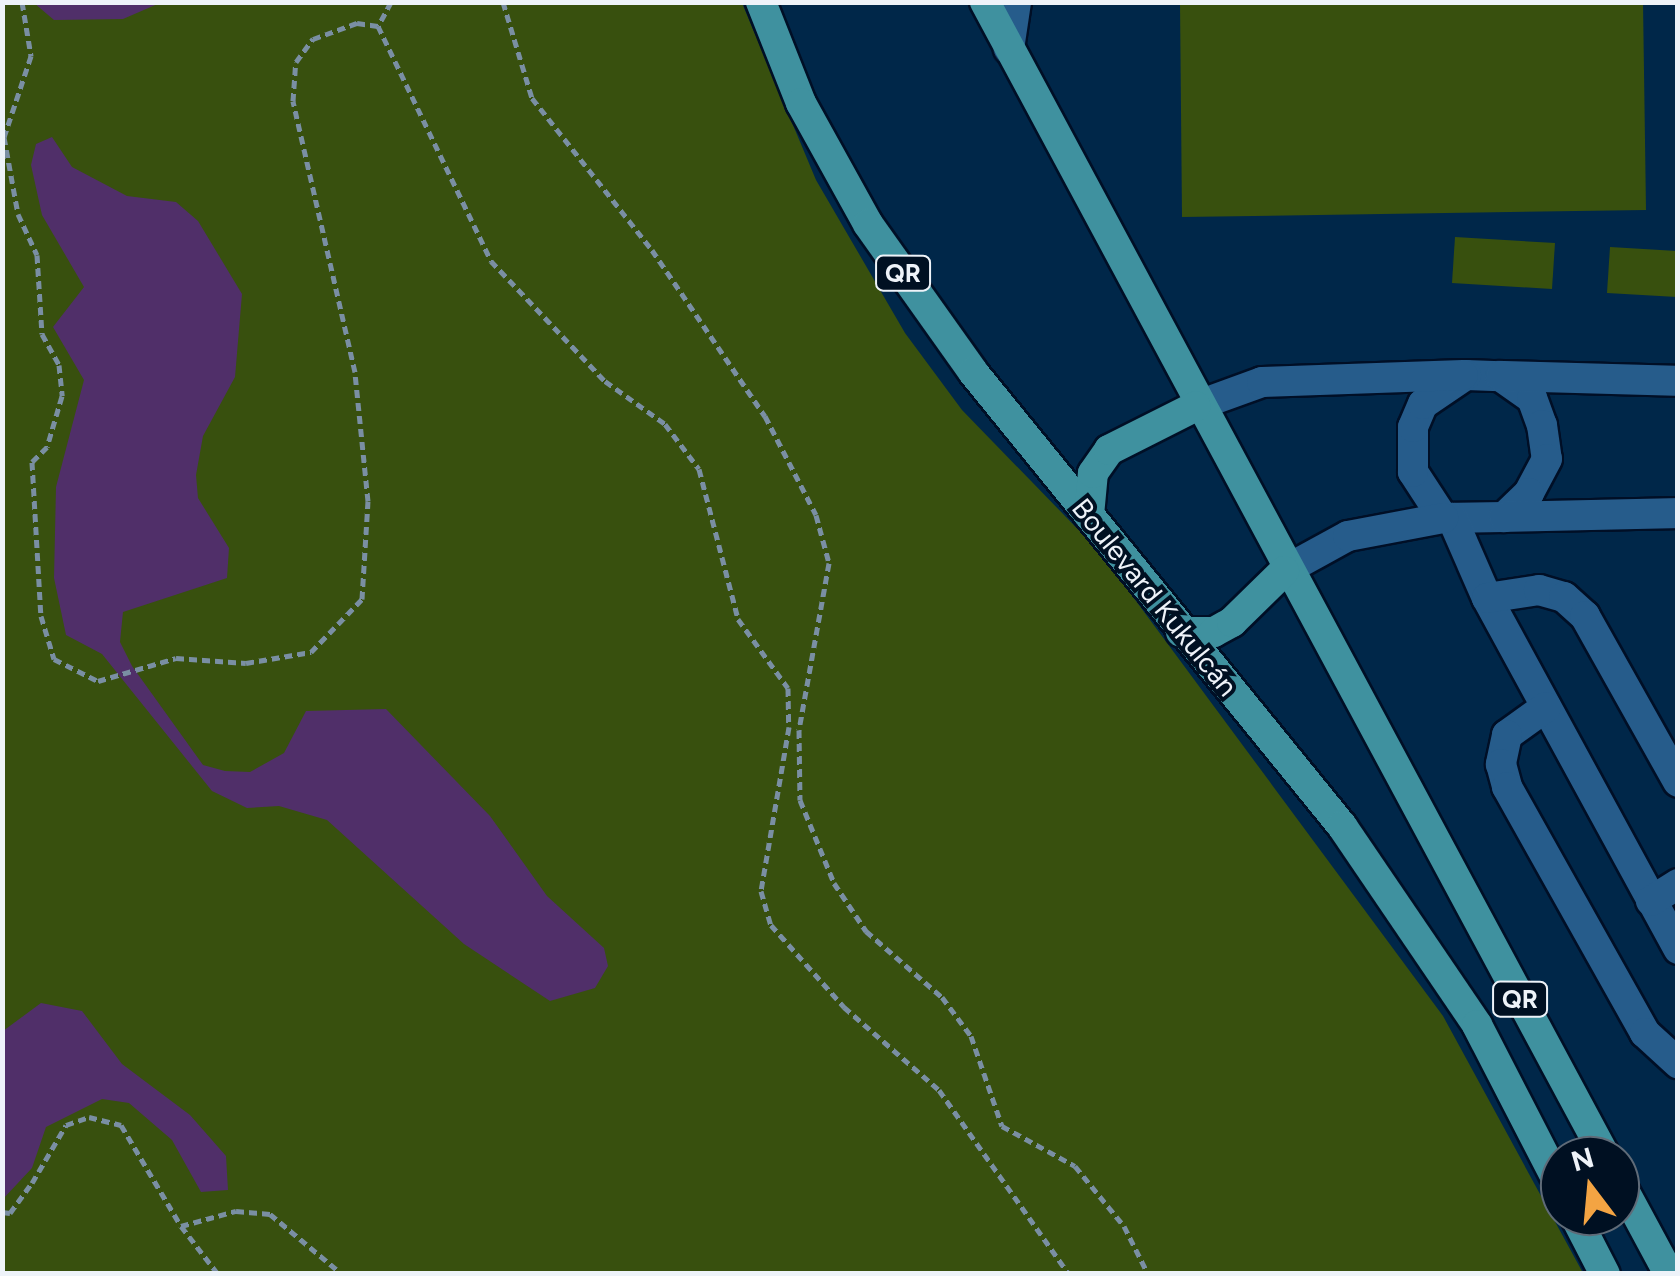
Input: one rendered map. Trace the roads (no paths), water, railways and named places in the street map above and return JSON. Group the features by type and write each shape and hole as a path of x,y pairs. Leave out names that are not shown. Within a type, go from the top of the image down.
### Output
{"main road":[{"name":"Boulevard Kukulcán","path":"762,2 802,104 868,224 1180,632 1342,826 1477,1026 1540,1147"},
{"name":"QR","path":"985,2 1284,570 1594,1136"},
{"path":"1089,516 1094,472 1109,450 1196,406"},
{"path":"1180,632 1214,632 1232,622 1284,570"},
{"path":"1640,1220 1669,1274"},
{"path":"1585,1236 1605,1274"}],"street":[{"path":"1009,49 1016,2"},
{"path":"1466,375 1424,404 1413,426 1413,472 1447,518 1546,707 1664,893 1678,948"},
{"path":"1196,406 1262,382 1466,375 1678,381"},
{"path":"1500,376 1532,398 1546,458 1529,494 1504,516"},
{"path":"1284,570 1348,536 1447,518 1678,513"},
{"path":"1487,598 1540,590 1564,597 1585,616 1678,782"},
{"path":"1546,707 1507,735 1501,764 1507,787 1645,1033 1678,1063"}]}
